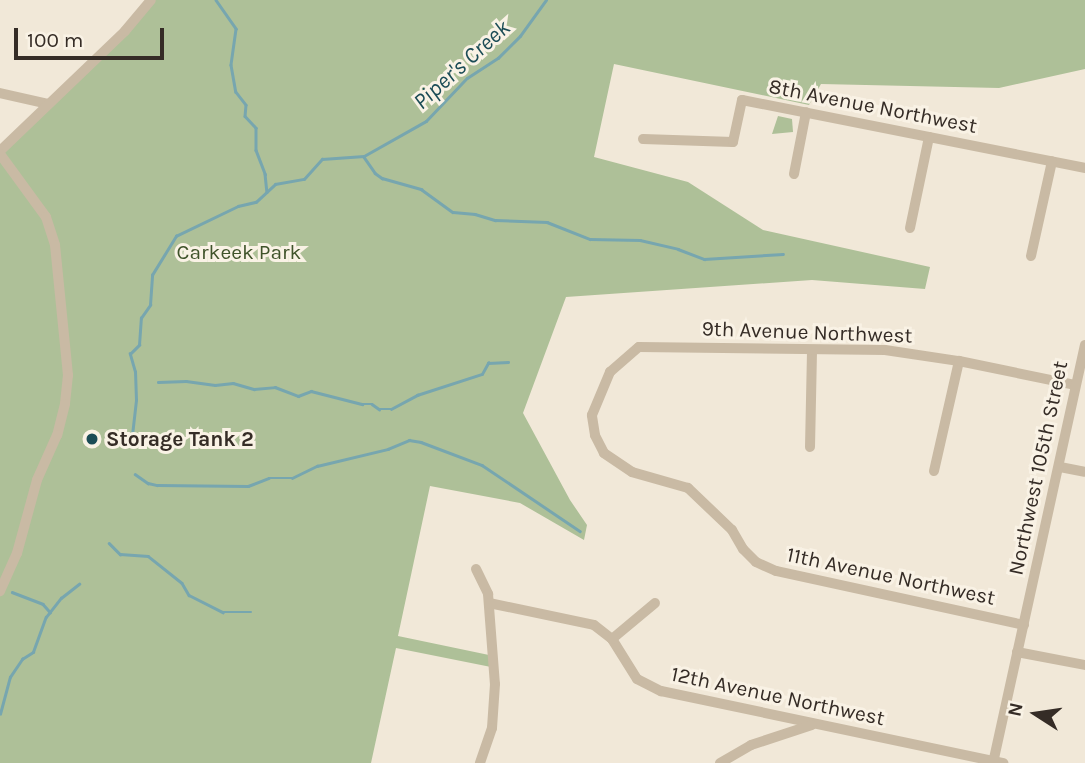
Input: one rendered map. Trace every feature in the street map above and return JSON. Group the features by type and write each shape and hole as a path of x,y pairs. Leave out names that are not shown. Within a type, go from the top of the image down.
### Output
{"street":[{"path":"0,591 17,553 37,480 57,435 65,404 68,376 55,245 46,217 0,153 125,31 150,0"},
{"path":"0,93 48,104"},
{"name":"8th Avenue Northwest","path":"643,139 733,142 742,100 1085,168"},
{"path":"794,174 807,112"},
{"path":"910,228 929,137"},
{"path":"1031,256 1052,161"},
{"name":"Northwest 105th Street","path":"997,762 1017,652 1085,345"},
{"name":"9th Avenue Northwest","path":"599,393 610,372 639,347 885,350 959,360 1075,385"},
{"path":"810,447 812,350"},
{"path":"934,471 959,360"},
{"name":"11th Avenue Northwest","path":"599,393 592,415 595,435 604,453 632,472 688,488 732,530 743,549 756,562 776,571 1024,625"},
{"path":"1060,467 1085,472"},
{"path":"476,569 489,603 494,659 494,709 480,763"},
{"name":"12th Avenue Northwest","path":"489,603 586,622 612,639 637,679 652,688 777,714 812,725 997,762"},
{"path":"612,639 655,603"},
{"path":"1017,652 1085,665"},
{"path":"720,763 751,745 812,725"}],"green space":[{"name":"Carkeek Park","path":"151,0 1085,0 1085,69 999,88 821,84 809,105 614,64 594,157 688,182 763,230 930,267 925,289 812,280 566,297 523,413 570,500 587,525 584,540 520,503 430,486 398,636 489,655 491,667 396,648 371,763 0,763 0,151"},
{"path":"778,116 792,119 793,132 772,134"}],"waterway":[{"path":"216,0 236,29 231,65 236,92 246,105 245,116 256,128 256,150 265,174 267,192"},
{"name":"Piper's Creek","path":"131,444 136,400 135,372 130,354 139,345 141,318 150,305 152,275 176,236 238,206 256,202 275,184 304,179 322,159 364,156 426,121 467,78 498,58 520,36 546,0"},
{"path":"364,157 382,178 421,189 453,212 475,214 495,220 547,222 590,239 640,240 678,249 704,259 783,254"},
{"path":"158,382 186,381 215,385 233,383 254,389 275,387 298,396 311,391 372,404 379,409 391,409 417,395 482,374 488,363 508,362"},
{"path":"135,474 148,483 157,485 248,486 269,478 292,478 317,466 388,449 409,440 482,465 580,531"},
{"path":"109,543 120,554 148,556 182,583 189,595 223,612 251,612"},
{"name":"Piper's Creek","path":"0,714 10,677 22,659 33,652 46,617 61,598 79,584"},
{"path":"12,592 43,604 50,612"}],"place":[{"name":"Storage Tank 2","path":"92,439"}]}
